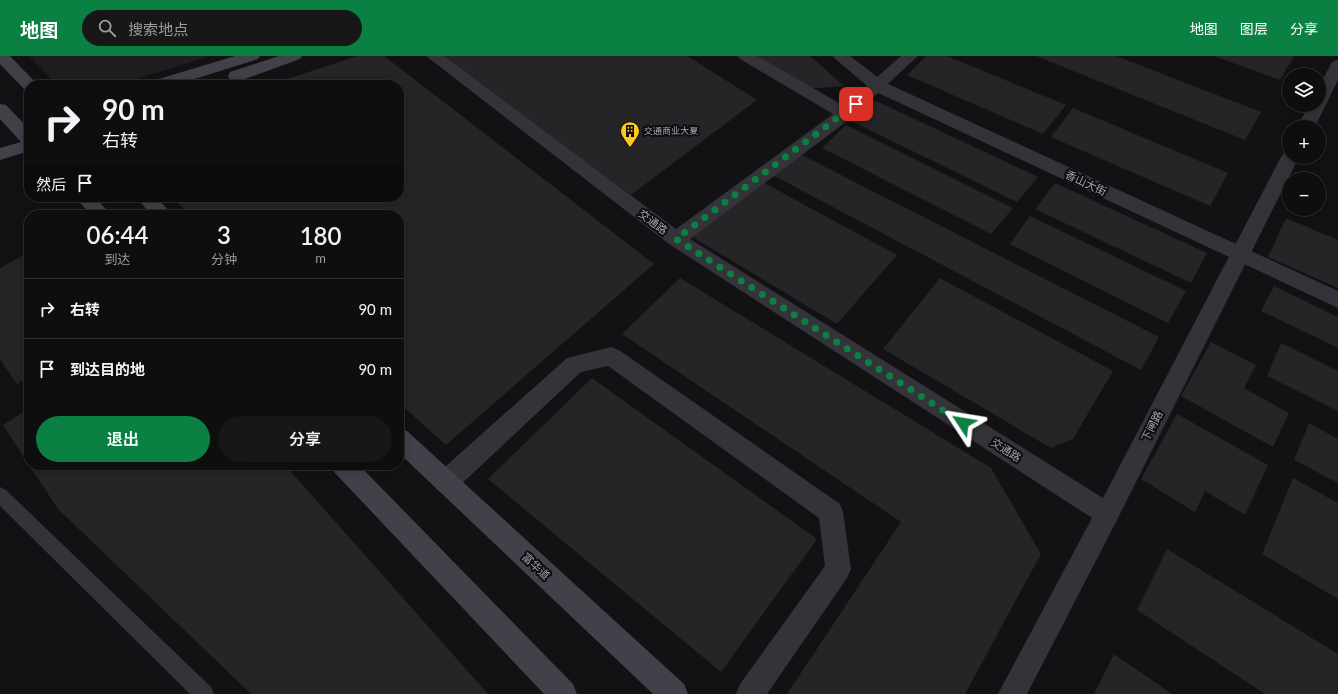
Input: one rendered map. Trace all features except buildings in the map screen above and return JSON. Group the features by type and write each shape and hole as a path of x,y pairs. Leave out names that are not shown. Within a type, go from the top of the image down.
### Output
{"main road":[{"path":"1,56 25,80"},
{"path":"174,80 252,56"},
{"path":"224,80 294,56"},
{"path":"0,108 15,127 24,135"},
{"path":"0,154 24,147"},
{"path":"89,202 97,210"},
{"path":"150,202 158,210"},
{"name":"富华道","path":"404,443 674,694"},
{"path":"348,470 563,694"}],"street":[{"name":"交通路","path":"434,56 676,239 1106,514"},
{"path":"746,56 845,114"},
{"name":"香山大街","path":"840,56 878,86 1338,300"},
{"path":"676,239 845,114 910,56"},
{"path":"1326,88 1338,65"},
{"name":"下闸路","path":"1012,694 1286,164"},
{"path":"446,482 575,364 611,356 831,512 838,569 750,694"}],"lane":[{"path":"0,495 204,694"}],"shaded area":[{"path":"29,56 210,56 133,80 53,80"}],"place":[{"name":"交通商业大夏","path":"630,148"}],"route":[{"path":"856,104 845,114 676,239 963,423"}]}
